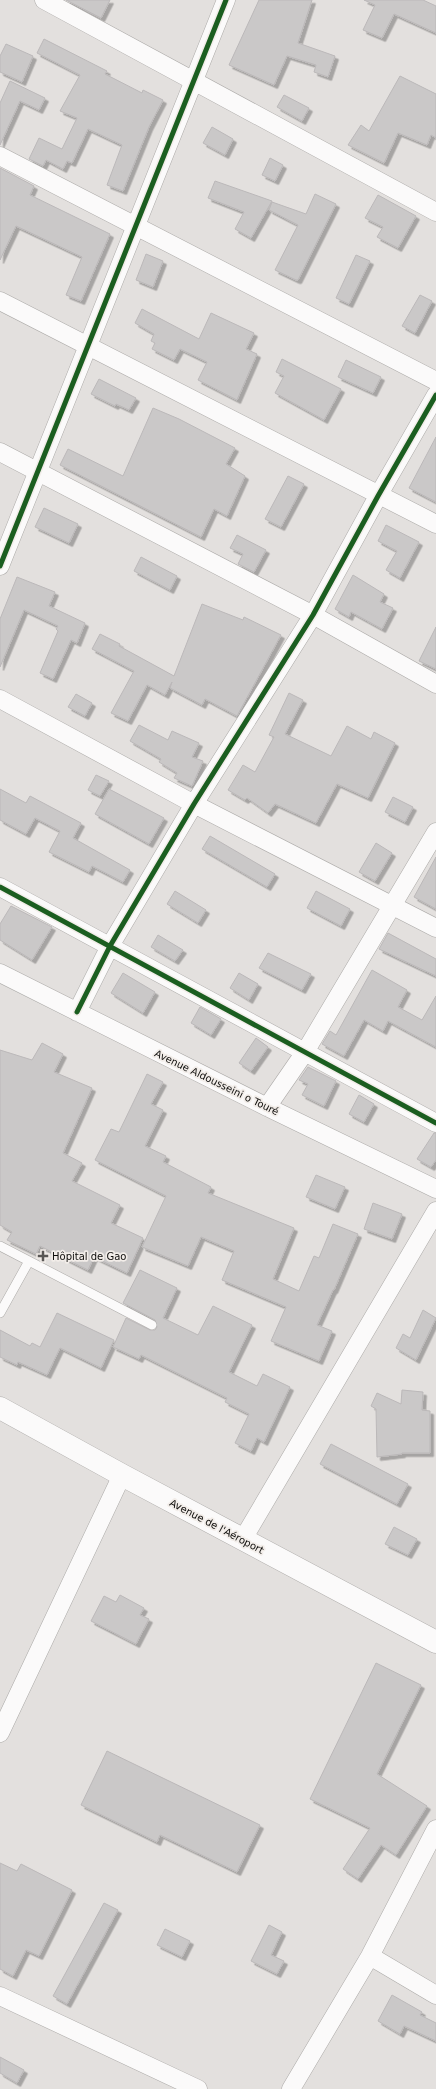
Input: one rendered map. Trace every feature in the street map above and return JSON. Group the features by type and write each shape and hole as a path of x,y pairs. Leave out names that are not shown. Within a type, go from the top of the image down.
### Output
{"main road":[{"name":"Avenue de l'Aéroport","path":"0,1408 122,1475 436,1642"}],"street":[{"path":"44,0 436,212"},
{"path":"0,566 226,0"},
{"path":"0,156 436,381"},
{"path":"0,301 378,496 436,524"},
{"path":"77,1012 110,946 194,804 314,615 378,496 436,396"},
{"path":"0,452 314,615 436,684"},
{"path":"0,699 194,804 436,928"},
{"path":"267,1107 305,1052 436,832"},
{"path":"0,887 436,1123"},
{"name":"Avenue Aldousseini o Touré","path":"0,973 267,1107 436,1188"},
{"path":"243,1539 436,1211"},
{"path":"0,1732 122,1475"},
{"path":"291,2089 370,1956 436,1829"},
{"path":"370,1956 436,1995"},
{"path":"0,1996 198,2089"}],"lane":[{"path":"0,1246 152,1325"},
{"path":"0,1313 29,1261"}],"building":[{"path":"66,0 110,0 101,18"},
{"path":"259,0 312,0 298,43 335,56 328,77 314,72 316,65 287,56 274,85 229,65"},
{"path":"364,0 423,0 436,6 436,33 394,14 382,38 363,30 375,5"},
{"path":"44,39 107,71 105,74 142,93 143,90 163,100 149,127 123,191 107,185 122,145 88,129 72,163 67,161 63,169 46,160 43,166 29,159 39,138 62,149 77,118 60,111 80,75 37,53"},
{"path":"6,44 33,56 22,82 0,72 0,56"},
{"path":"400,76 436,94 436,138 431,135 427,145 398,133 384,163 348,145 361,125 369,131"},
{"path":"10,81 45,98 39,110 20,101 0,145 0,103"},
{"path":"284,95 309,108 302,121 277,107"},
{"path":"212,127 233,139 225,155 203,143"},
{"path":"270,158 283,165 275,181 262,175"},
{"path":"0,168 34,186 30,195 110,234 81,301 66,295 82,257 16,226 0,260"},
{"path":"215,181 272,201 251,238 235,229 244,212 208,198"},
{"path":"315,194 336,204 298,280 296,280 275,270 298,225 269,210 272,202 306,214"},
{"path":"378,195 416,216 398,248 377,237 383,227 365,218"},
{"path":"146,254 163,261 153,287 136,280"},
{"path":"356,255 370,261 349,304 336,298"},
{"path":"420,295 432,301 415,333 402,326"},
{"path":"142,309 199,339 211,313 254,333 246,349 257,354 237,400 198,380 207,362 180,349 174,360 152,349 155,343 151,341 154,334 135,323"},
{"path":"282,359 341,389 324,420 275,393 284,376 276,372"},
{"path":"346,360 381,377 373,393 338,377"},
{"path":"99,379 136,398 129,410 116,404 115,406 91,394"},
{"path":"153,408 179,419 235,448 226,464 245,476 227,516 214,509 201,537 60,465 68,449 123,476"},
{"path":"436,437 436,502 409,488"},
{"path":"288,476 304,484 281,527 265,519"},
{"path":"44,508 78,524 69,543 35,527"},
{"path":"386,525 419,542 400,578 386,570 397,551 378,541"},
{"path":"237,535 266,550 254,572 238,564 243,554 230,548"},
{"path":"141,557 177,576 170,590 134,571"},
{"path":"353,575 384,594 380,602 393,608 382,629 351,612 349,617 335,609"},
{"path":"17,577 55,592 49,606 85,623 77,643 71,640 53,679 40,673 58,631 56,629 58,626 24,610 0,667 0,619"},
{"path":"202,604 243,620 244,617 281,635 237,716 205,699 202,705 170,688 172,682 165,695 147,685 128,721 111,713 134,671 92,649 100,634 174,676"},
{"path":"436,627 436,669 419,661"},
{"path":"289,693 303,700 285,734 331,756 347,726 371,739 374,732 395,743 368,798 337,784 316,823 275,804 268,813 247,798 245,800 228,790 243,765 255,772 274,737 269,735"},
{"path":"76,694 92,703 85,716 68,707"},
{"path":"139,725 168,740 172,731 199,743 192,757 203,761 192,786 174,778 177,773 159,762 161,759 130,741"},
{"path":"96,775 109,781 100,796 88,790"},
{"path":"0,789 26,803 30,796 81,823 73,838 130,870 123,882 92,866 89,872 49,852 60,831 35,818 26,834 0,820"},
{"path":"109,789 164,818 149,844 95,814"},
{"path":"393,797 413,807 405,822 385,812"},
{"path":"210,836 275,874 267,887 202,849"},
{"path":"376,843 392,853 375,881 359,872"},
{"path":"436,857 436,909 414,897"},
{"path":"175,891 206,910 198,923 167,904"},
{"path":"316,891 350,909 341,926 307,908"},
{"path":"11,906 52,927 32,960 0,940 0,924"},
{"path":"388,933 436,959 436,976 379,949"},
{"path":"158,935 183,950 175,961 151,947"},
{"path":"268,953 311,974 302,990 259,968"},
{"path":"372,970 407,990 398,1007 422,1020 436,996 436,1047 388,1021 383,1031 364,1020 344,1056 322,1044 330,1031 336,1035"},
{"path":"123,973 155,992 143,1013 111,993"},
{"path":"239,973 258,984 249,1000 230,988"},
{"path":"200,1007 221,1019 211,1035 191,1023"},
{"path":"256,1038 268,1047 251,1071 239,1063"},
{"path":"42,1043 63,1054 54,1072 92,1088 63,1153 82,1163 72,1181 120,1205 111,1223 143,1238 127,1273 94,1257 88,1270 40,1246 36,1254 7,1240 12,1232 0,1225 0,1050 32,1060"},
{"path":"308,1067 336,1081 324,1106 302,1095 308,1084 299,1080"},
{"path":"147,1074 163,1082 151,1104 163,1110 145,1146 166,1156 163,1162 211,1187 208,1193 294,1228 273,1279 299,1291 314,1256 319,1258 333,1224 358,1234 317,1325 332,1331 319,1361 271,1341 286,1307 222,1280 234,1251 201,1237 188,1266 142,1247 166,1196 95,1160 111,1129 119,1132"},
{"path":"359,1095 374,1104 364,1122 349,1114"},
{"path":"434,1133 436,1133 436,1160 431,1167 417,1159"},
{"path":"316,1175 345,1187 335,1209 306,1197"},
{"path":"373,1203 402,1214 392,1239 364,1229"},
{"path":"140,1270 177,1288 163,1318 198,1335 213,1306 252,1325 229,1372 257,1386 263,1374 290,1387 264,1442 257,1438 251,1451 235,1443 249,1414 225,1402 227,1398 141,1355 139,1359 113,1347 126,1318 150,1330 155,1330 157,1327 155,1320 123,1303"},
{"path":"423,1310 436,1318 416,1360 396,1348 403,1334 410,1338"},
{"path":"57,1313 114,1340 101,1368 60,1348 47,1375 18,1362 17,1365 0,1357 0,1330 30,1346 32,1343 40,1347"},
{"path":"402,1390 423,1392 422,1410 430,1411 430,1453 402,1453 377,1457 376,1409 371,1406 377,1393 401,1404"},
{"path":"331,1444 408,1484 397,1504 320,1464"},
{"path":"394,1527 417,1539 408,1555 385,1544"},
{"path":"120,1595 144,1608 140,1615 149,1619 136,1644 91,1621 104,1596 116,1602"},
{"path":"376,1663 421,1685 377,1774 427,1806 396,1855 381,1845 358,1879 343,1869 370,1828 310,1799"},
{"path":"107,1751 260,1825 237,1872 160,1835 157,1842 81,1805"},
{"path":"0,1863 17,1871 21,1864 72,1890 39,1956 26,1950 13,1976 0,1969"},
{"path":"104,1903 118,1910 67,2004 53,1996"},
{"path":"269,1925 282,1932 271,1955 284,1961 277,1974 251,1961"},
{"path":"165,1929 190,1941 182,1957 157,1945"},
{"path":"392,1995 422,2012 420,2015 436,2023 436,2041 404,2026 400,2034 378,2021"},
{"path":"0,2057 24,2070 17,2083 0,2073"}],"cycle path":[{"path":"0,566 226,0"},
{"path":"77,1012 110,946 194,804 313,615 378,496 436,395"},
{"path":"0,887 436,1123"}],"place":[{"name":"Hôpital de Gao","path":"43,1256"}]}
